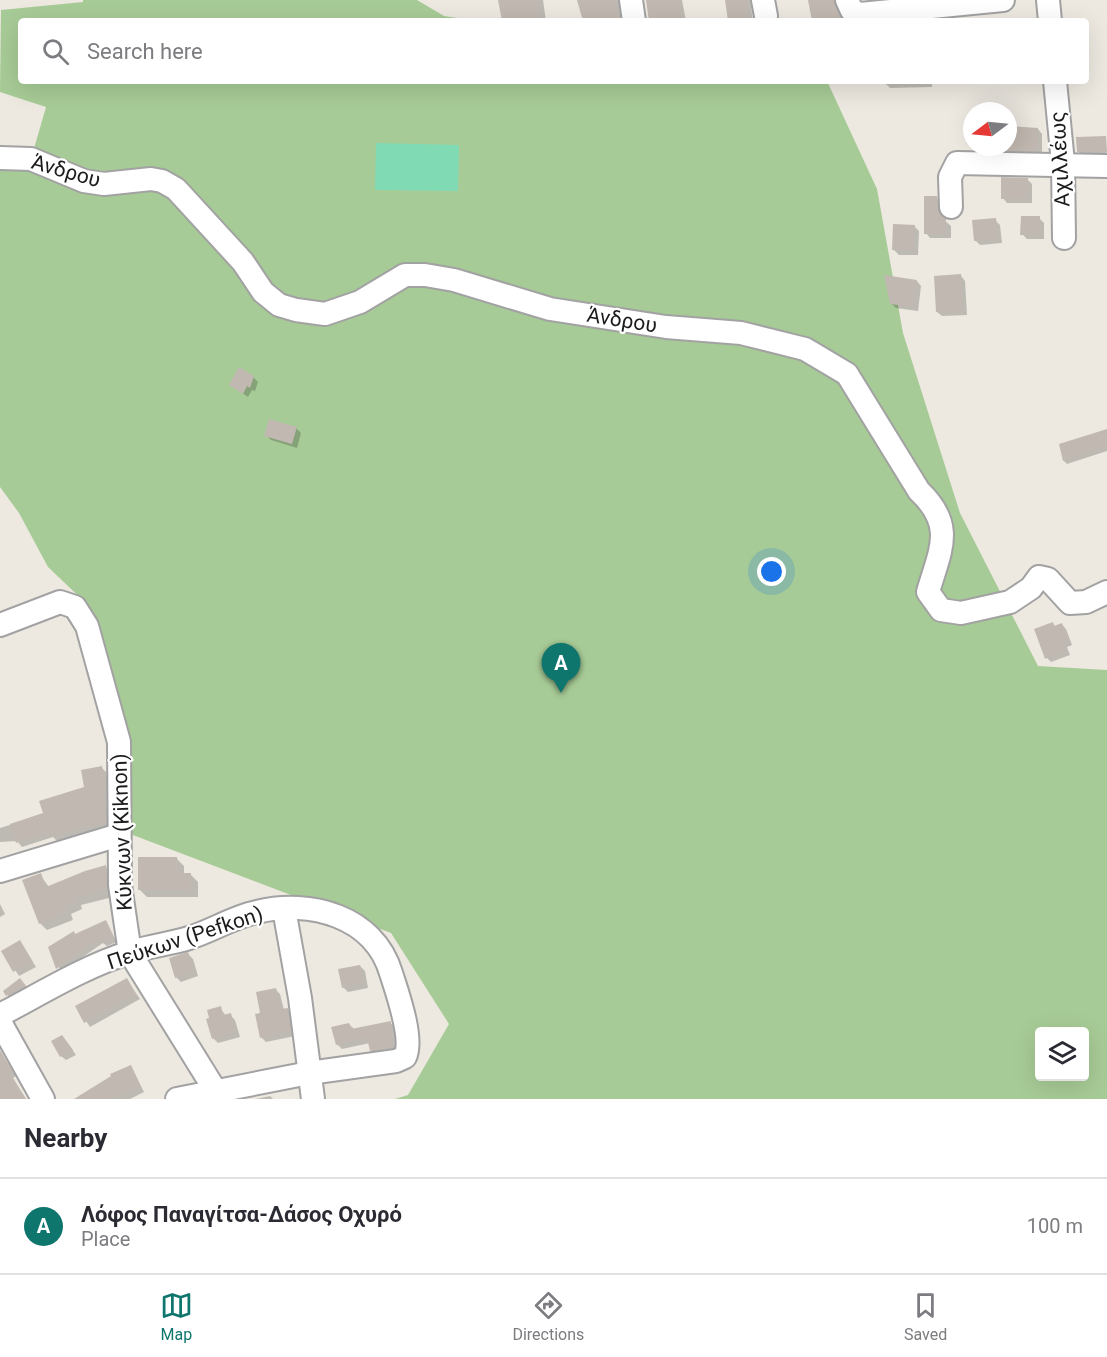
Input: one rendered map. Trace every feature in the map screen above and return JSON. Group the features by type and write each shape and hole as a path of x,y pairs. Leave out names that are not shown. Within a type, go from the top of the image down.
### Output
{"street":[{"path":"631,0 634,18"},
{"path":"847,0 849,8 856,14 930,3 1003,0"},
{"path":"1048,0 1050,18"},
{"name":"Αχιλλέως","path":"1055,84 1063,164 1064,238"},
{"name":"Άνδρου","path":"0,158 31,159 84,181 104,184 162,181 176,189 236,254 263,291 279,305 296,310 325,314 360,302 405,275 425,275 454,280 550,309 666,327 741,333 805,349 847,374 920,491 935,508 945,539 928,592 941,610 961,613 1002,605 1023,594 1040,577 1048,579 1070,603 1086,602 1107,592"},
{"path":"951,207 950,177 957,164 1107,166"},
{"name":"Κύκνων (Kiknon)","path":"0,625 60,602 75,607 87,626 119,745 120,885 130,952 215,1090"},
{"path":"0,871 119,835"},
{"name":"Πεύκων (Pefkon)","path":"0,1016 76,975 130,952 189,938 257,912 301,907 339,916 367,932 389,964 401,1005 408,1052 401,1060 309,1073"},
{"path":"284,909 300,998 313,1099"},
{"path":"0,1022 43,1099"},
{"path":"177,1099 309,1073"}],"green space":[{"path":"83,0 417,0 444,16 458,18 18,18 18,84 828,84 877,189 903,333 960,513 1038,666 1107,670 1107,1099 395,1099 408,1095 449,1024 391,933 125,832 114,696 89,606 48,567 19,513 0,487 0,155 31,159 46,107 0,92 1,10 83,2"},
{"path":"376,143 459,145 458,191 375,190"}],"building":[{"path":"498,0 538,0 541,18 501,18"},
{"path":"577,0 614,0 619,18 582,18"},
{"path":"646,0 680,0 683,18 649,18"},
{"path":"725,0 746,0 749,18 728,18"},
{"path":"808,0 834,0 839,18 811,18"},
{"path":"1017,127 1038,128 1038,151 1017,151"},
{"path":"1106,136 1107,152 1077,152 1076,137"},
{"path":"1001,177 1028,178 1028,199 1001,199"},
{"path":"924,196 937,196 939,214 946,219 946,234 924,234"},
{"path":"1021,216 1040,216 1040,235 1020,235"},
{"path":"996,218 998,239 974,241 972,220"},
{"path":"893,224 915,225 914,251 892,250"},
{"path":"961,274 963,311 936,312 934,276"},
{"path":"884,275 917,280 914,307 890,304"},
{"path":"239,367 254,376 250,388 247,386 243,394 229,385"},
{"path":"269,419 297,427 292,444 264,436"},
{"path":"1107,429 1107,447 1063,461 1059,444"},
{"path":"1053,622 1054,626 1062,623 1069,640 1063,642 1066,650 1045,659 1034,629"},
{"path":"102,766 106,786 104,792 106,824 90,827 90,825 51,837 49,832 16,843 10,824 43,813 39,801 84,787 81,770"},
{"path":"138,857 177,857 178,873 191,873 191,890 138,890"},
{"path":"106,865 107,890 75,898 77,902 65,907 67,913 39,924 22,880 41,873 46,887"},
{"path":"106,920 114,937 102,943 100,938 56,969 48,947 74,931 75,934"},
{"path":"20,940 33,962 13,972 1,951"},
{"path":"188,952 195,972 175,978 169,958"},
{"path":"360,965 364,983 342,988 338,969"},
{"path":"20,978 26,986 6,996 3,991"},
{"path":"127,978 136,994 84,1023 75,1006"},
{"path":"276,988 281,1009 288,1008 291,1031 260,1038 255,1014 260,1013 256,992"},
{"path":"221,1006 223,1015 231,1013 236,1032 212,1039 206,1019 209,1018 207,1010"},
{"path":"391,1021 392,1048 370,1051 367,1038 336,1045 331,1027 349,1023 351,1029"},
{"path":"62,1035 73,1050 60,1057 51,1041"},
{"path":"0,1050 12,1071 9,1073 26,1099 0,1099"},
{"path":"131,1065 141,1087 112,1099 74,1099 111,1076 110,1074"}],"place":[{"name":"Λόφος Παναγίτσα-Δάσος Οχυρό","path":"561,693"}]}
